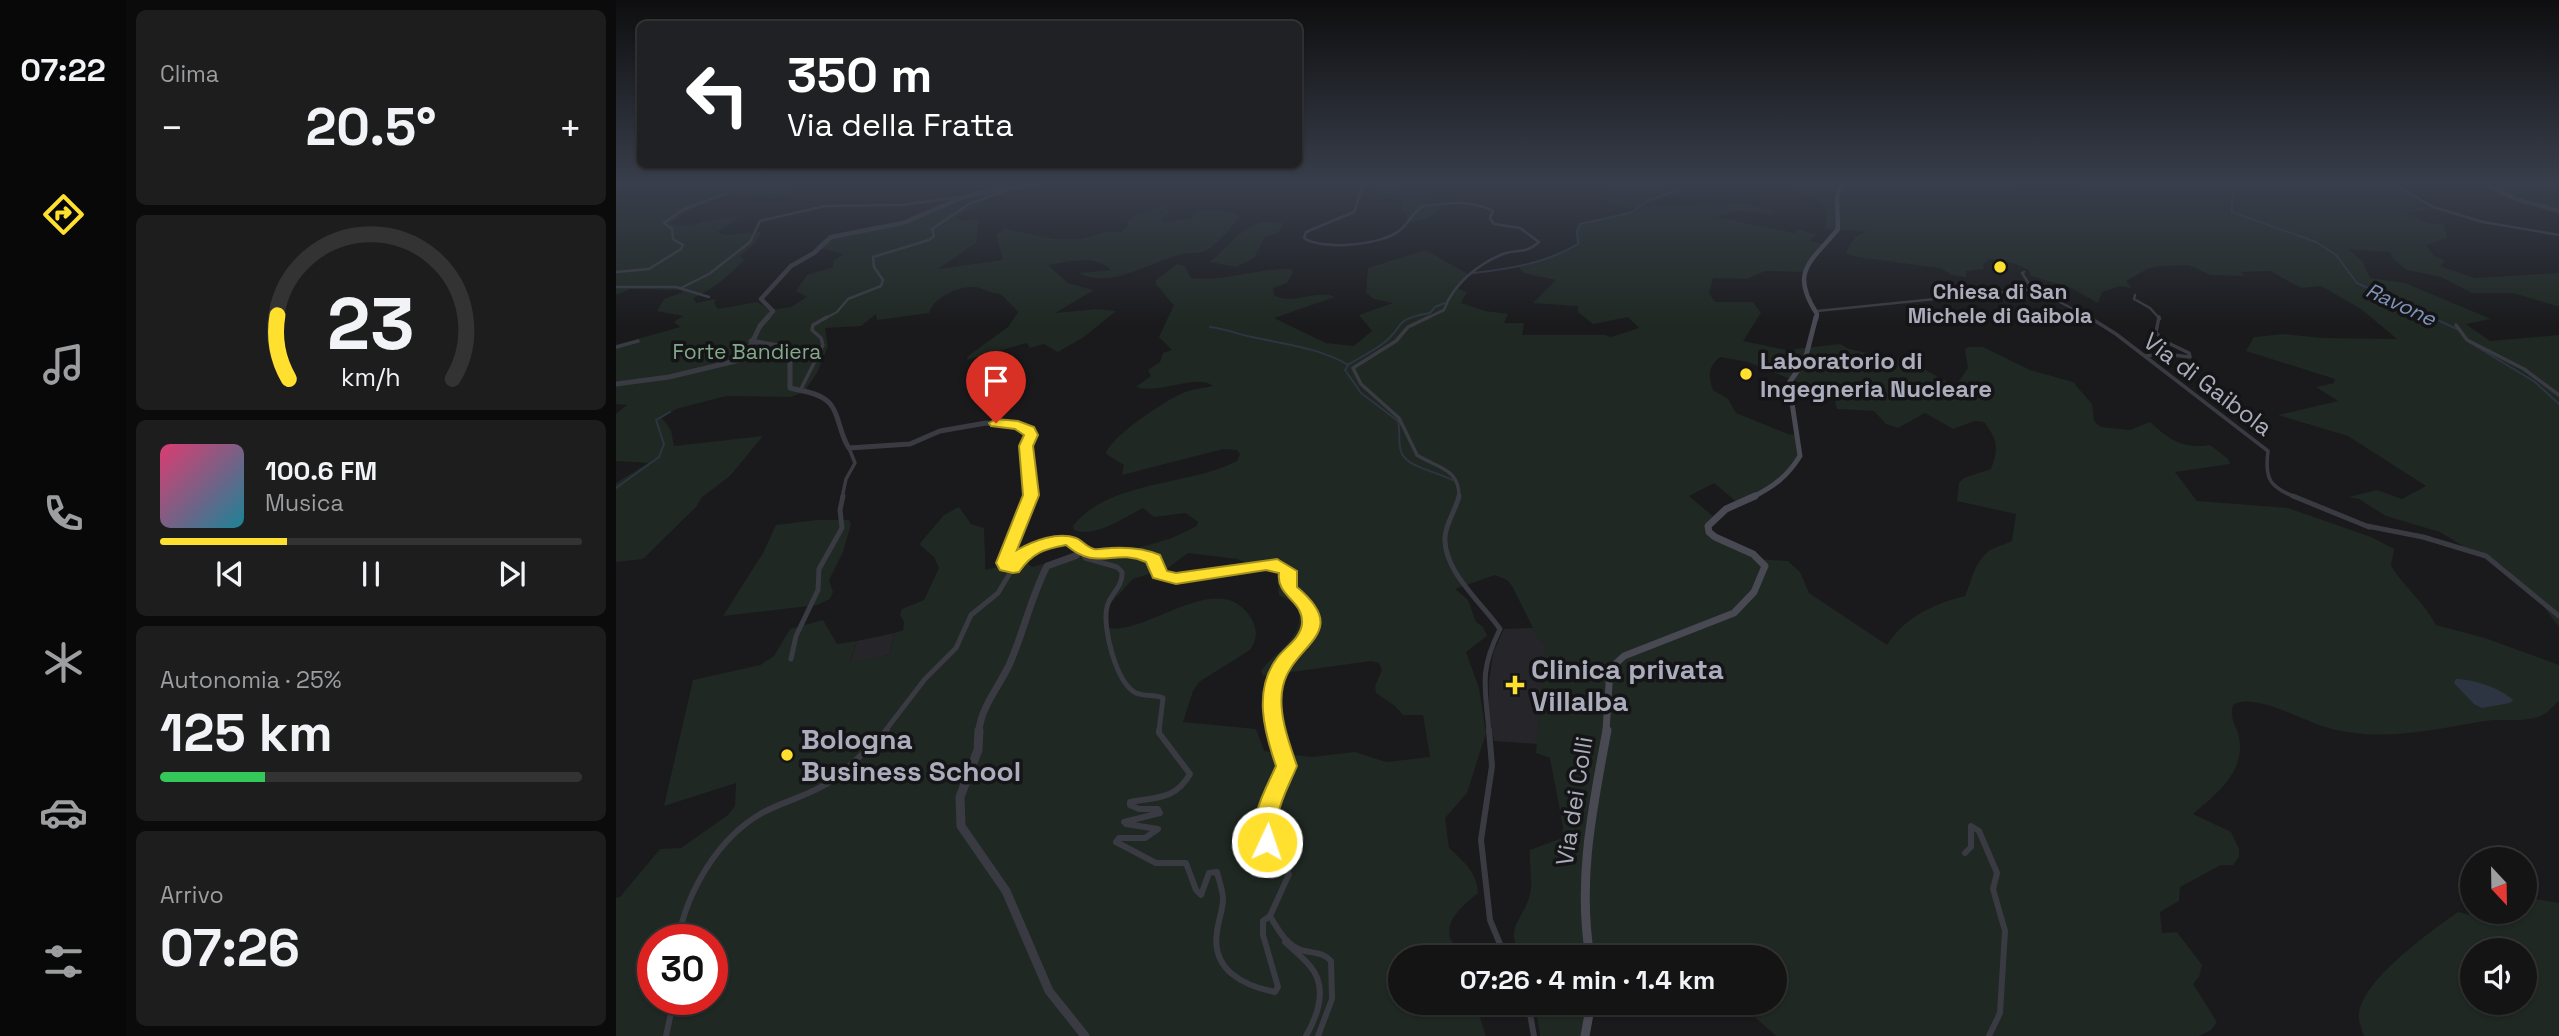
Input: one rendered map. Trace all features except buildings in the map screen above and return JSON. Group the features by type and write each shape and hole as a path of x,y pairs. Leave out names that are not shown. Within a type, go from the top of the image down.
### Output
{"main road":[{"path":"1817,311 1806,298 1804,270 1811,257 1838,229"},
{"name":"Via dei Colli","path":"1588,945 1582,914 1587,834 1607,724 1610,669 1624,656 1734,613 1748,599 1763,575 1765,566 1758,557 1715,538 1709,532 1708,526 1721,513 1779,484 1798,460 1800,448 1791,408 1789,383 1805,360 1817,311"},
{"path":"1586,1036 1589,1015"}],"street":[{"path":"616,272 649,269 681,249 683,245 673,239 672,229"},
{"path":"681,288 709,274 749,243 756,229"},
{"path":"616,384 669,377 744,359 760,326 773,311 761,299 792,267 814,254 825,239 872,229"},
{"path":"800,391 823,345 823,341 812,330 813,326 837,313 848,299 881,286 883,280 874,267 873,257 929,240 934,236 932,229"},
{"path":"1314,229 1306,232 1304,238 1318,244 1356,244 1401,229"},
{"path":"1502,945 1490,920 1481,840 1492,766 1484,671 1487,655 1500,629 1446,550 1444,533 1461,499 1453,473 1416,454 1405,437 1401,420 1361,386 1353,368 1396,341 1408,327 1444,310 1447,301 1468,274 1505,253 1529,251 1539,242 1522,229"},
{"path":"2526,229 2559,235"},
{"path":"1817,311 2032,288 2022,273 2024,272"},
{"path":"616,287 681,288 699,290 709,297"},
{"name":"Via di Gaibola","path":"2032,288 2096,321 2196,394 2220,417 2259,442 2268,451 2265,471 2276,489 2369,527 2423,537 2486,556 2559,617"},
{"path":"2135,295 2134,299 2150,308 2160,318 2156,332 2162,340 2190,357 2164,354 2145,356"},
{"path":"2456,325 2467,340"},
{"path":"2459,335 2524,369 2559,396"},
{"path":"616,347 638,341"},
{"path":"751,341 779,346 790,352 790,388 826,398 834,407 836,426 855,463 846,479 840,510 842,528 819,569 818,590 796,636 791,659"},
{"path":"849,448 911,444 940,431 986,423 1018,425 1029,430 1031,435 1026,446 1031,495 1004,563 1013,568"},
{"path":"681,924 693,891 710,863 734,834 761,814 829,782 885,732 925,679 956,648 971,615 1004,586 1021,555 1042,544 1070,541 1081,551 1084,558 1117,567 1122,572 1120,589 1105,609 1108,646 1126,685 1138,694 1163,698 1159,733 1191,774 1181,787 1163,799 1130,802 1130,806 1158,809 1160,813 1154,817 1129,818 1124,822 1126,824 1158,829 1150,836 1134,840 1119,838 1116,842 1156,863 1186,863 1196,890 1201,895 1209,873 1217,872 1223,900 1216,934 1216,951 1223,969 1239,981 1273,992 1278,987 1263,935 1263,921 1270,916 1289,874 1267,842 1265,828 1273,795 1286,766 1275,723 1273,685 1284,662 1306,639 1311,624 1308,606 1292,594 1286,583 1288,571 1277,565 1176,579 1159,574 1154,559 1146,555 1126,552 1090,555 1081,551"},
{"path":"1081,551 1075,556 1046,566 1032,596 1010,663 983,710 978,750 960,797 961,826 1006,891 1049,990 1085,1036"},
{"path":"1965,853 1971,847 1971,826 1979,831 1997,873 1993,889 2005,931 2000,1013 1989,1036"},
{"path":"1270,916 1294,953 1308,962 1316,972 1320,990 1319,1009 1306,1036"},
{"path":"1283,938 1302,951 1323,953 1331,961 1332,999 1318,1036"},
{"path":"666,1036 671,1015"},
{"path":"1530,1015 1534,1036"}],"shaded area":[{"name":"Clinica privata Villalba","path":"1533,628 1545,645 1537,744 1494,741 1489,713 1493,653 1504,629"},
{"path":"895,633 889,655 850,663 857,641"}],"green space":[{"name":"Forte Bandiera","path":"616,229 721,229 717,232 725,235 762,232 754,244 740,256 744,260 727,277 693,298 696,303 716,299 714,303 718,309 757,302 770,310 791,307 807,297 796,291 807,275 833,267 834,260 844,254 816,247 822,240 874,229 978,229 976,243 938,269 1003,260 996,234 1004,229 1055,239 1080,239 1124,229 1229,229 1205,251 1186,253 1118,276 1104,278 1078,273 1111,270 1097,262 1072,261 1048,265 1068,283 1094,290 1055,313 1098,309 1116,311 1084,337 1058,352 1044,344 1030,348 1027,343 967,360 968,356 1008,327 1018,312 1001,294 978,288 968,287 941,297 929,313 877,320 876,314 861,326 825,328 828,346 817,373 804,392 791,397 726,396 676,409 662,418 671,430 674,446 763,436 730,476 702,497 696,507 643,559 616,562 616,483 648,463 616,461 616,414 627,405 616,404 616,345 680,327 674,322 683,316 657,311 664,299 683,292 631,289 616,295"},
{"path":"1246,229 1280,229 1278,233 1265,237 1254,258 1236,267 1209,262 1216,257"},
{"path":"1578,229 1777,229 1795,233 1799,229 1818,235 1809,240 1823,245 1805,266 1805,272 1765,271 1747,279 1713,278 1709,293 1715,302 1753,302 1761,313 1743,341 1786,350 1840,344 1849,349 1904,361 1951,384 1957,384 1968,368 1965,350 1968,347 1983,347 2030,370 2073,382 2092,404 2094,421 2101,427 2130,430 2150,422 2178,442 2192,446 2210,445 2228,459 2230,464 2175,472 2197,501 2288,508 2371,537 2394,549 2391,566 2436,625 2485,638 2559,665 2559,701 2544,714 2531,719 2491,720 2385,735 2345,732 2325,727 2265,704 2242,702 2233,705 2232,718 2239,737 2238,761 2227,781 2193,814 2231,832 2239,849 2239,857 2233,865 2221,865 2180,887 2179,901 2160,912 2162,933 2177,932 2202,965 2199,977 2193,984 2217,1022 2211,1030 2199,1036 1776,1036 1752,1015 1787,1015 1787,945 1516,945 1514,931 1529,899 1531,888 1530,850 1562,838 1563,827 1550,758 1536,753 1545,645 1537,636 1512,586 1507,580 1495,575 1455,589 1468,600 1476,622 1483,627 1487,636 1466,652 1479,688 1486,733 1467,793 1445,818 1449,848 1469,868 1478,893 1453,919 1449,933 1455,945 1388,945 1388,1015 1479,1015 1486,1036 616,1036 616,898 620,897 660,849 681,848 728,815 735,806 736,783 664,806 693,680 760,665 774,656 790,629 823,620 837,644 857,641 850,662 889,655 895,633 903,630 904,622 900,615 902,609 924,600 939,568 934,557 920,545 921,542 944,515 959,507 971,524 984,528 985,570 1024,561 1032,567 1083,554 1138,548 1172,538 1197,526 1198,522 1186,513 1154,517 1143,508 1100,529 1082,532 1074,530 1073,526 1088,511 1107,500 1218,469 1237,461 1240,454 1237,450 1223,449 1122,475 1124,465 1106,454 1127,430 1162,404 1185,392 1213,386 1198,382 1146,389 1136,387 1151,376 1148,370 1160,362 1163,353 1172,350 1159,337 1174,305 1156,285 1156,280 1177,264 1185,266 1191,278 1204,279 1291,269 1293,272 1287,283 1273,288 1274,295 1289,299 1320,294 1335,297 1274,318 1326,343 1354,346 1372,331 1359,315 1393,303 1374,299 1366,293 1368,268 1425,250 1470,275 1458,289 1467,292 1461,303 1485,311 1508,314 1504,323 1524,323 1522,335 1611,337 1639,328 1628,317 1593,324 1578,312 1578,306 1533,303 1556,280 1524,273 1519,267 1568,251 1578,244","holes":["1720,357 1748,362 1834,397 1837,409 1874,411 1886,424 1898,428 1925,413 1953,429 1975,421 1984,422 1996,444 1991,469 1964,478 1959,483 1957,501 2016,514 2012,541 1990,550 1985,555 1977,566 1965,596 1942,603 1911,619 1887,645 1809,593 1800,572 1788,561 1756,559 1708,532 1715,518 1689,496 1714,483 1739,504 1783,480 1799,456 1796,435 1736,413 1728,399 1713,390 1710,372","1188,553 1237,559 1277,574 1279,595 1296,604 1299,615 1295,634 1267,663 1261,671 1263,676 1371,661 1379,663 1382,670 1375,686 1376,693 1403,715 1423,715 1430,757 1386,762 1355,752 1311,757 1264,751 1256,729 1183,722 1193,691 1199,682 1250,650 1256,632 1252,620 1239,605 1222,599 1204,600 1183,606 1124,628 1108,628 1108,606 1133,579 1168,568"]},
{"path":"1833,229 2445,229 2447,238 2426,245 2433,255 2445,261 2440,266 2475,278 2559,273 2559,306 2556,306 2514,293 2472,293 2441,277 2407,270 2394,260 2390,252 2348,249 2362,261 2370,278 2405,283 2491,319 2466,324 2490,341 2559,335 2559,627 2540,602 2504,567 2487,556 2468,549 2440,532 2386,516 2359,499 2349,497 2377,490 2402,499 2426,486 2348,436 2278,415 2338,401 2316,387 2334,383 2335,379 2246,351 2254,337 2284,334 2322,338 2397,339 2361,309 2321,286 2301,288 2270,271 2241,272 2244,276 2210,275 2189,265 2160,266 2149,268 2126,281 2132,288 2120,286 2102,292 2098,303 2069,287 2031,276 2029,270 2013,263 1989,259 1983,264 1984,269 1966,271 1966,277 1952,275 1940,268 1846,254 1853,240 1866,231"},
{"path":"817,520 849,520 851,524 843,552 829,580 833,592 830,599 817,605 723,616 763,553 776,525"},
{"path":"2538,899 2559,903 2559,1036 2364,1036 2359,1014 2372,986 2400,957 2458,912 2460,924 2538,924"},
{"path":"1537,1015 1591,1015 1587,1036 1540,1036"}],"water":[{"path":"2456,679 2486,685 2513,700 2510,703 2482,708 2474,704 2454,683"}],"waterway":[{"path":"1473,273 1527,264 1566,251 1578,244 1578,229"},
{"name":"Ravone","path":"2281,229 2316,242 2336,255 2357,283 2457,329"},
{"path":"1348,365 1377,348 1404,321 1430,313 1435,307 1445,303"},
{"path":"1210,327 1289,344 1348,365"},
{"name":"Ravone","path":"2469,342 2535,382 2559,404"},
{"path":"1348,365 1345,370 1361,393 1398,421 1400,446 1405,459 1452,480"},
{"path":"616,488 659,457 664,444 656,420 670,412"}],"place":[{"name":"Chiesa di San Michele di Gaibola","path":"2000,267"},
{"name":"Laboratorio di Ingegneria Nucleare","path":"1746,374"},
{"name":"Clinica privata Villalba","path":"1515,685"},
{"name":"Bologna Business School","path":"787,755"}],"route":[{"path":"996,423 1018,425 1029,430 1031,435 1026,446 1031,495 1004,563 1006,566 1013,568 1021,555 1037,546 1066,540 1090,555 1126,552 1146,555 1154,559 1159,574 1176,579 1266,565 1277,565 1288,571 1286,583 1292,594 1308,606 1311,624 1306,639 1284,662 1273,685 1272,698 1278,742 1286,766 1268,811 1265,828 1267,842"}]}
